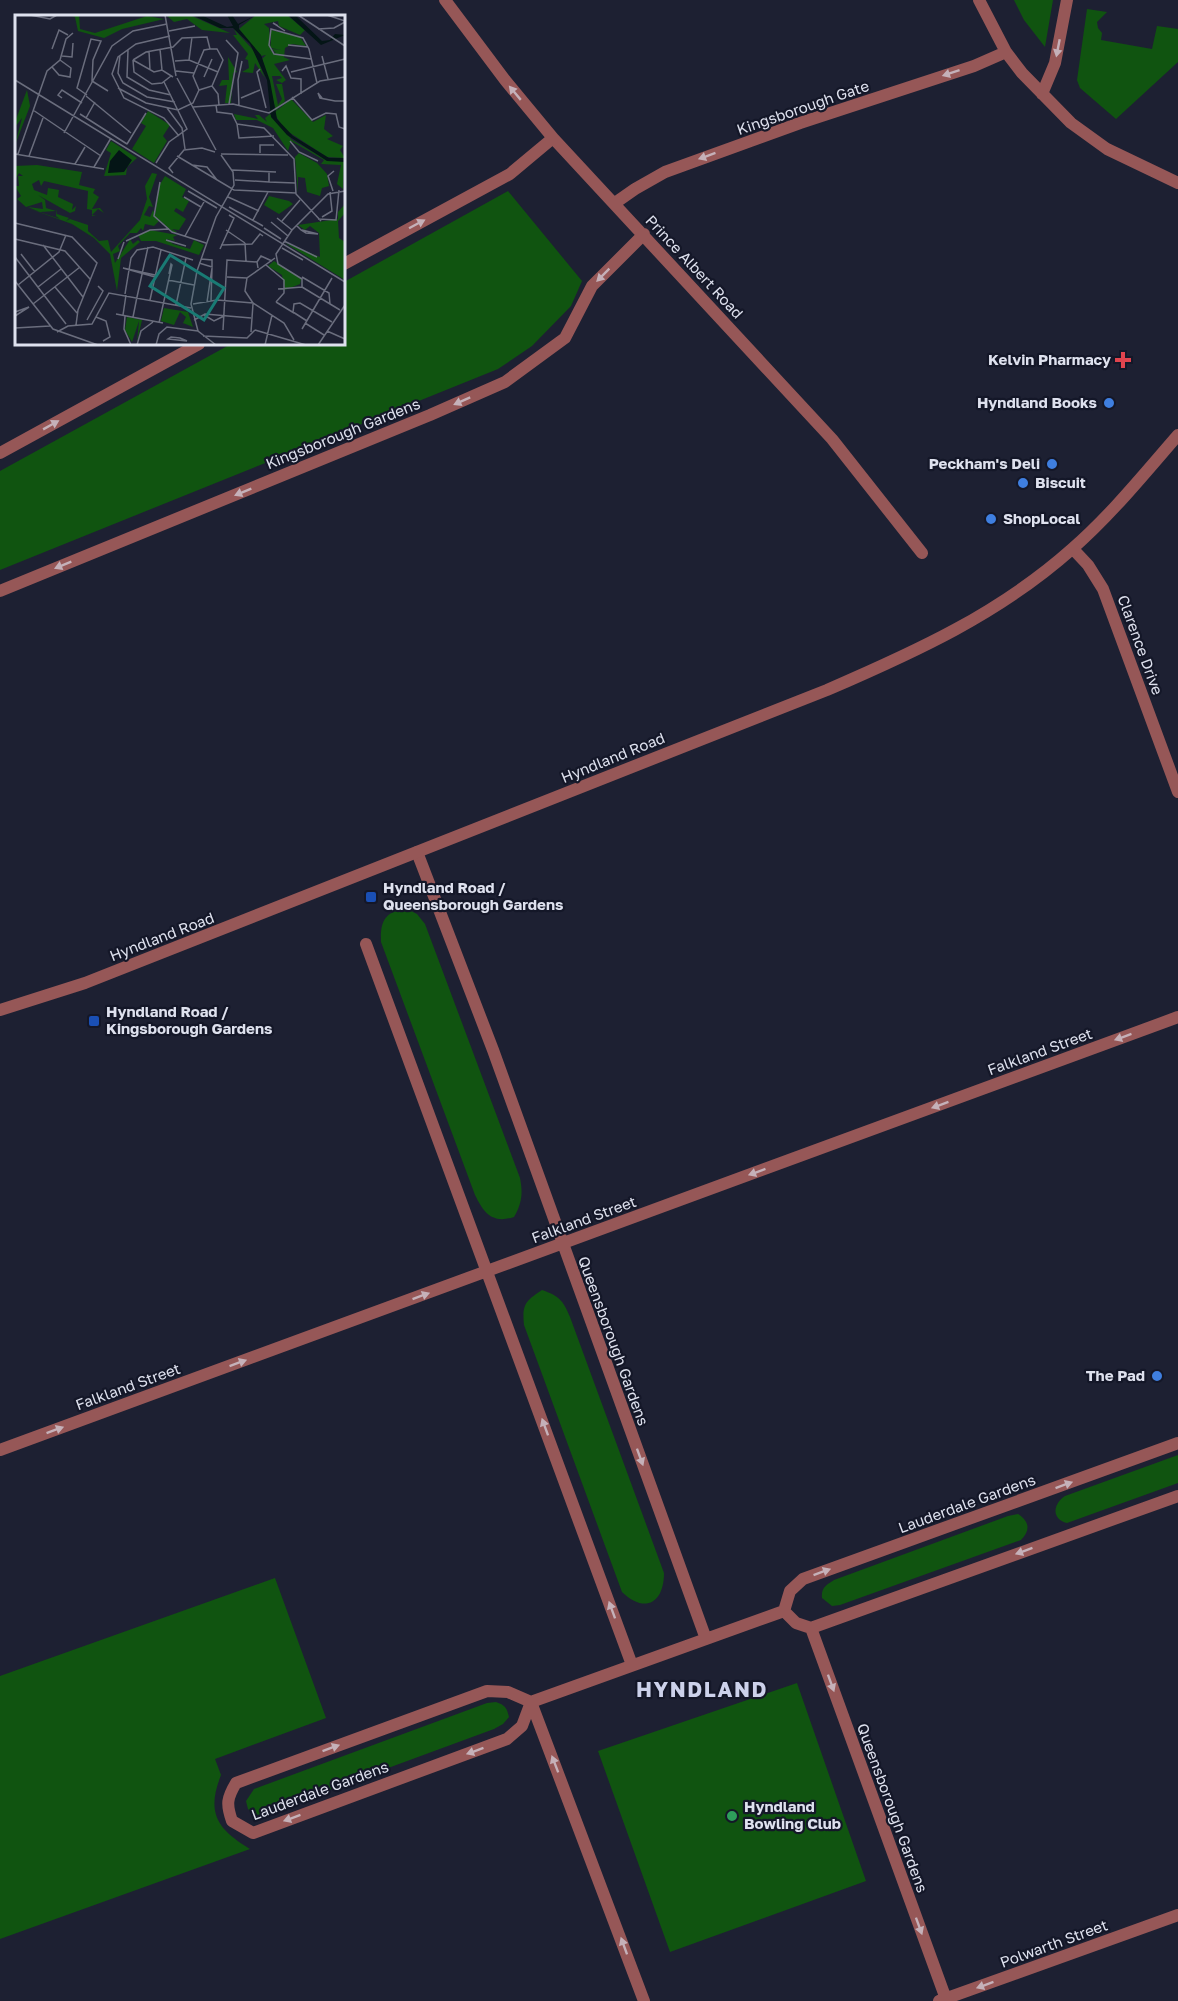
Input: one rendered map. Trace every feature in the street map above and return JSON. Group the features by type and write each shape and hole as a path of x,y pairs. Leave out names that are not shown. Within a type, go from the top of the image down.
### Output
{"street":[{"name":"Prince Albert Road","path":"445,0 505,80 553,138 832,439 922,554"},
{"path":"979,0 1006,51 1022,73 1071,123 1107,148 1178,183"},
{"path":"1042,94 1056,63 1067,0"},
{"name":"Kingsborough Gate","path":"615,203 665,172 800,123 974,66 1006,51"},
{"path":"345,263 510,174 553,138"},
{"name":"Kingsborough Gardens","path":"0,591 430,415 505,382 565,338 592,286 644,234"},
{"path":"0,453 197,345"},
{"name":"Hyndland Road","path":"0,1010 85,983 895,661 977,619 1023,588 1073,549 1113,509 1178,435"},
{"name":"Clarence Drive","path":"1073,549 1088,565 1103,589 1178,792"},
{"name":"Queensborough Gardens","path":"417,852 493,1050 706,1639"},
{"path":"366,944 489,1271 632,1665"},
{"name":"Falkland Street","path":"0,1450 1178,1017"},
{"name":"Lauderdale Gardens","path":"784,1611 790,1591 803,1579 1178,1443"},
{"path":"644,2001 531,1702 784,1611 796,1623 811,1628 1178,1496"},
{"name":"Queensborough Gardens","path":"811,1628 943,2000"},
{"name":"Lauderdale Gardens","path":"487,1691 508,1692 531,1702 522,1726 507,1739 253,1833 232,1821 228,1809 229,1796 236,1783 487,1691"},
{"name":"Polwarth Street","path":"943,2000 1178,1915"}],"green space":[{"path":"1014,0 1053,0 1045,47 1024,20"},
{"path":"1087,9 1107,12 1097,22 1102,33 1101,40 1152,49 1157,26 1178,29 1178,62 1116,119 1080,88 1077,80"},
{"path":"508,191 582,281 571,306 532,346 498,369 0,570 0,471 229,345 345,345 345,281"},
{"path":"407,909 417,914 425,924 520,1178 521,1198 514,1217 494,1218 485,1212 475,1195 381,942 385,918 394,912"},
{"path":"542,1290 560,1299 570,1317 664,1573 661,1592 652,1602 638,1603 622,1592 524,1325 526,1304"},
{"path":"1178,1455 1178,1483 1067,1523 1056,1515 1056,1507 1065,1496"},
{"path":"1018,1514 1025,1520 1027,1526 1026,1533 1021,1540 840,1605 832,1606 822,1598 825,1587 834,1580"},
{"path":"275,1578 326,1718 215,1759 221,1775 215,1800 218,1819 229,1834 250,1849 0,1939 0,1676"},
{"name":"Hyndland Bowling Club","path":"797,1683 866,1881 670,1952 598,1751"},
{"path":"496,1702 505,1707 509,1717 494,1729 266,1813 256,1815 248,1809 246,1801 254,1789 487,1703"}],"place":[{"name":"Kelvin Pharmacy","path":"1123,360"},
{"name":"Hyndland Books","path":"1109,403"},
{"name":"Peckham's Deli","path":"1052,464"},
{"name":"Biscuit","path":"1023,483"},
{"name":"ShopLocal","path":"991,519"},
{"name":"Hyndland Road / Queensborough Gardens","path":"371,897"},
{"name":"Hyndland Road / Kingsborough Gardens","path":"94,1021"},
{"name":"The Pad","path":"1157,1376"},
{"name":"Hyndland Bowling Club","path":"732,1816"}],"district":[{"name":"HYNDLAND","path":"702,1690"}]}
